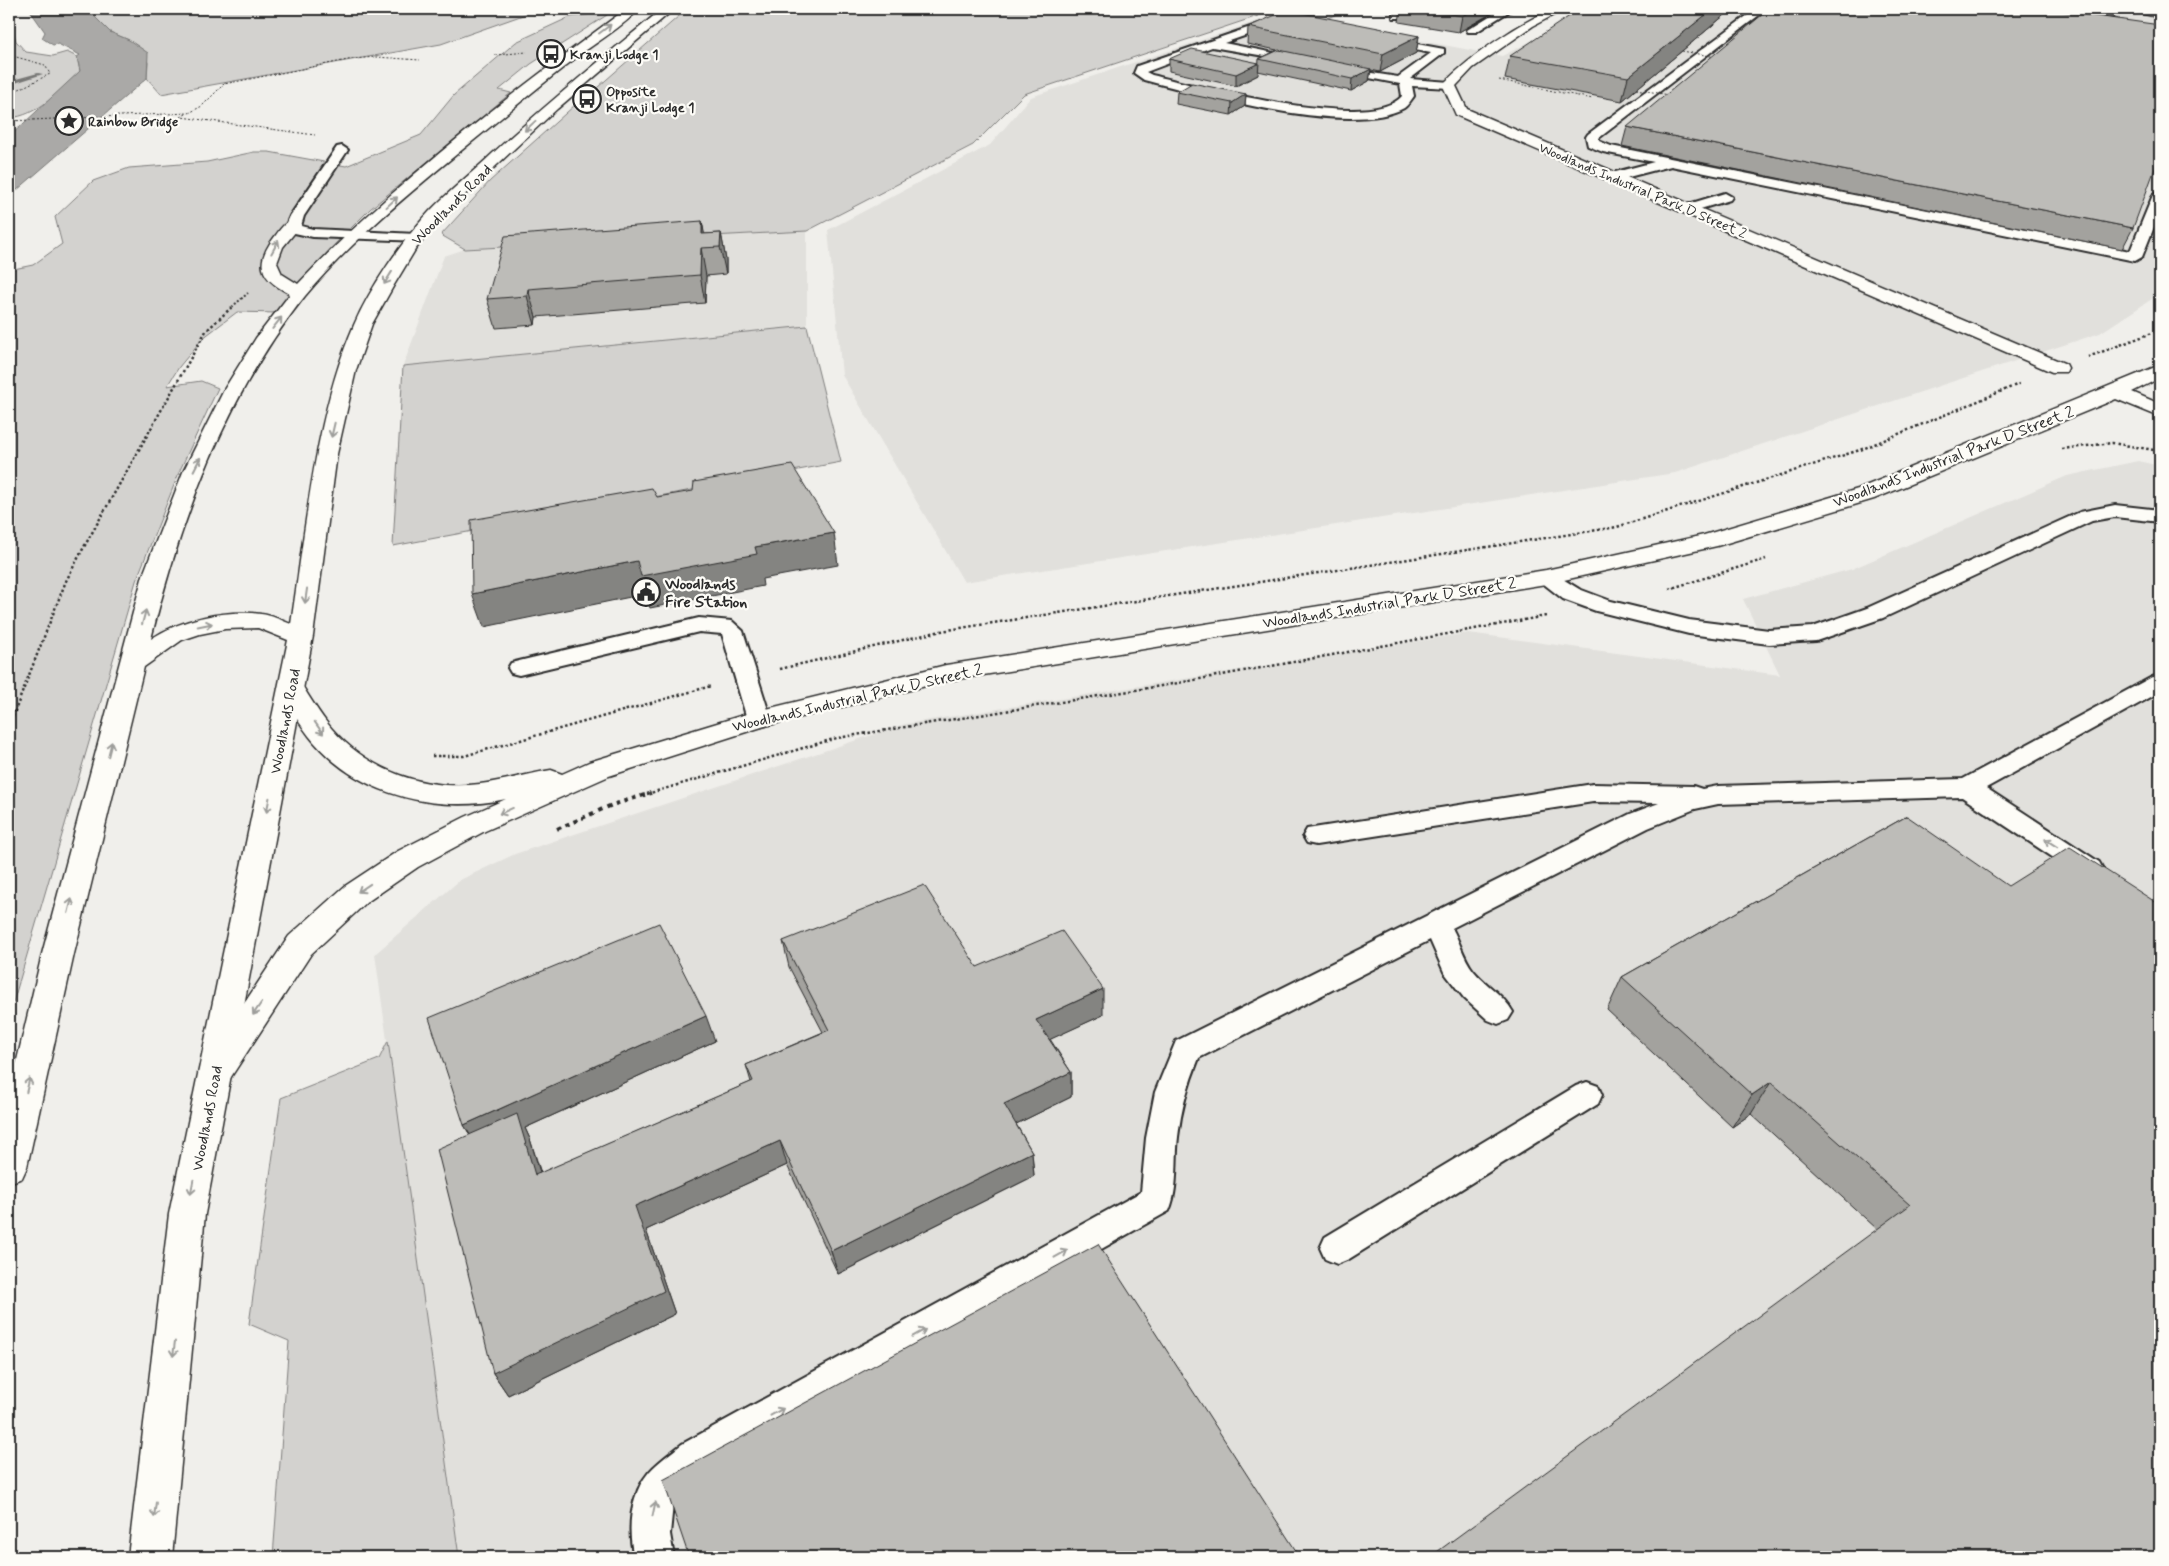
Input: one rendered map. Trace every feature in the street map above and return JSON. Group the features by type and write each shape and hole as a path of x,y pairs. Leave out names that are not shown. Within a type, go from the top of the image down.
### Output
{"main road":[{"path":"9,1167 58,954 155,575 193,472 235,388 265,338 300,292 356,235 443,158 570,56 633,9"},
{"name":"Woodlands Road","path":"150,1557 176,1330 187,1214 301,636 327,454 347,370 363,324 384,284 416,238 436,215 552,106 669,9"},
{"path":"1450,85 1469,65 1492,52 1520,30 1559,9"},
{"name":"Woodlands Industrial Park D Street 2","path":"1450,85 1461,112 2058,368"},
{"path":"293,225 275,245 268,264 270,272 284,285 300,292"},
{"name":"Woodlands Industrial Park D Street 2","path":"290,688 327,741 354,764 386,783 427,792 470,795 599,769 759,719 946,673 1546,578 1709,541 1866,494 2116,392 2160,371"},
{"path":"2116,392 2160,411"},
{"path":"132,664 172,636 196,627 225,622 261,621 301,636"},
{"name":"Woodlands Industrial Park D Street 2","path":"216,1071 300,945 356,894 408,859 467,829 599,769"}],"lane":[{"path":"1397,16 1411,9"},
{"path":"1472,30 1508,9"},
{"path":"1762,9 1592,138 1593,143 1608,149 2135,258 2160,195"},
{"path":"2070,9 2121,23"},
{"path":"1272,23 1287,23 1440,51 1404,78 1405,82 1408,96 1401,105 1373,113 1331,114 1303,111 1148,78 1140,73 1141,68 1210,43 1272,23"},
{"path":"2093,28 2132,33"},
{"path":"1210,43 1405,82 1450,85"},
{"path":"342,150 293,225 295,229 302,232 416,238"},
{"path":"1613,177 1671,162"},
{"path":"1688,209 1726,197"},
{"path":"1546,578 1571,594 1604,606 1688,627 1769,637 1816,634 1875,613 2087,516 2115,511 2160,516"},
{"path":"519,668 699,625 724,626 732,631 759,719"},
{"path":"1316,836 1593,793 1718,795 1967,788 2158,687"},
{"path":"1967,788 2114,884"},
{"path":"654,1557 650,1547 652,1513 658,1492 695,1457 1157,1200 1162,1138 1170,1092 1187,1050 1639,821 1690,801 1718,795"},
{"path":"1436,925 1443,934 1454,965 1469,985 1498,1012"},
{"path":"1337,1248 1489,1152 1587,1095"}],"path":[{"path":"1682,51 1716,57"},
{"path":"495,55 518,53"},
{"path":"9,55 45,65 50,74 9,94"},
{"path":"315,135 181,117 202,106 224,84 353,59 376,57 420,60"},
{"path":"1496,74 1501,82 1633,107"},
{"path":"1636,89 1670,96"},
{"path":"9,121 189,113"},
{"path":"9,726 66,581 84,547 206,331 254,288"},
{"path":"430,756 464,756 747,676 941,631 1617,527 1860,450 2058,368 2160,330"},
{"path":"552,830 612,805 774,755 837,738 1167,685 1604,606 1750,565"}],"shaded area":[{"path":"29,9 87,9 110,32 129,40 148,53 147,78 9,197 9,137 80,71 77,57 80,55 58,44 53,45 42,38 45,32"},
{"path":"87,9 527,9 526,14 441,44 161,94 147,78 148,62 129,40 110,32"},
{"path":"687,9 1348,9 1321,21 1273,11 1024,94 973,145 807,231 465,249 441,235 490,181 575,105 587,105 598,95 590,94"},
{"path":"1594,9 2160,9 2160,277 2152,299 2100,333 1675,473 964,582 842,375 828,230 990,145 1031,97 1279,14 1502,56"},
{"path":"601,13 607,15 531,64 499,90 511,93 370,209 330,249 276,313 237,312 203,338 179,367 167,386 201,381 218,388 180,470 136,581 13,1003 9,1006 9,286 16,282 9,278 9,270 33,265 62,244 55,217 93,181 129,168 207,162 254,152 269,152 346,166 421,135 454,95 516,42 570,17"},
{"path":"9,14 16,41 26,52 53,56 67,52 77,57 80,71 57,94 39,107 20,116 9,118"},
{"path":"807,231 807,326 403,366 444,256 465,249"},
{"path":"807,326 841,462 393,546 403,366"},
{"path":"2138,461 2160,466 2160,1557 459,1557 375,954 460,880 515,854 905,724 1468,633 1780,675 1743,599 1852,569 2067,476"},
{"path":"388,1041 459,1557 273,1557 289,1341 249,1324 281,1098 379,1059"}],"building":[{"path":"1422,9 1474,9 1462,16"},
{"path":"1580,9 1713,9 1628,77 1510,56"},
{"path":"1769,9 2045,9 2160,25 2160,155 2133,228 1627,127"},
{"path":"1287,10 1419,36 1383,54 1248,27"},
{"path":"1192,49 1259,63 1236,74 1169,59"},
{"path":"1279,50 1371,69 1352,79 1259,59"},
{"path":"1192,83 1246,94 1232,103 1177,92"},
{"path":"702,221 702,234 721,233 720,247 701,248 700,275 528,289 527,296 487,299 505,236"},
{"path":"792,465 834,533 755,547 757,554 641,576 637,561 472,594 471,520 652,488 657,497 693,491 694,482"},
{"path":"1907,816 2008,886 2070,847 2160,905 2160,1557 1430,1557 1910,1205 1771,1082 1752,1095 1622,977"},
{"path":"924,885 977,967 1062,931 1103,989 1036,1020 1071,1072 1004,1104 1032,1152 831,1251 780,1141 635,1206 664,1291 493,1373 437,1149 517,1114 535,1175 753,1081 746,1065 829,1030 783,941"},
{"path":"659,923 706,1016 464,1125 429,1018"},
{"path":"1098,1244 1300,1557 689,1557 663,1480"}],"waterway":[{"path":"9,83 40,74"}],"place":[{"name":"Kranji Lodge 1","path":"551,54"},
{"name":"Opposite Kranji Lodge 1","path":"587,99"},
{"name":"Rainbow Bridge","path":"69,121"},
{"name":"Woodlands Fire Station","path":"646,592"}]}
